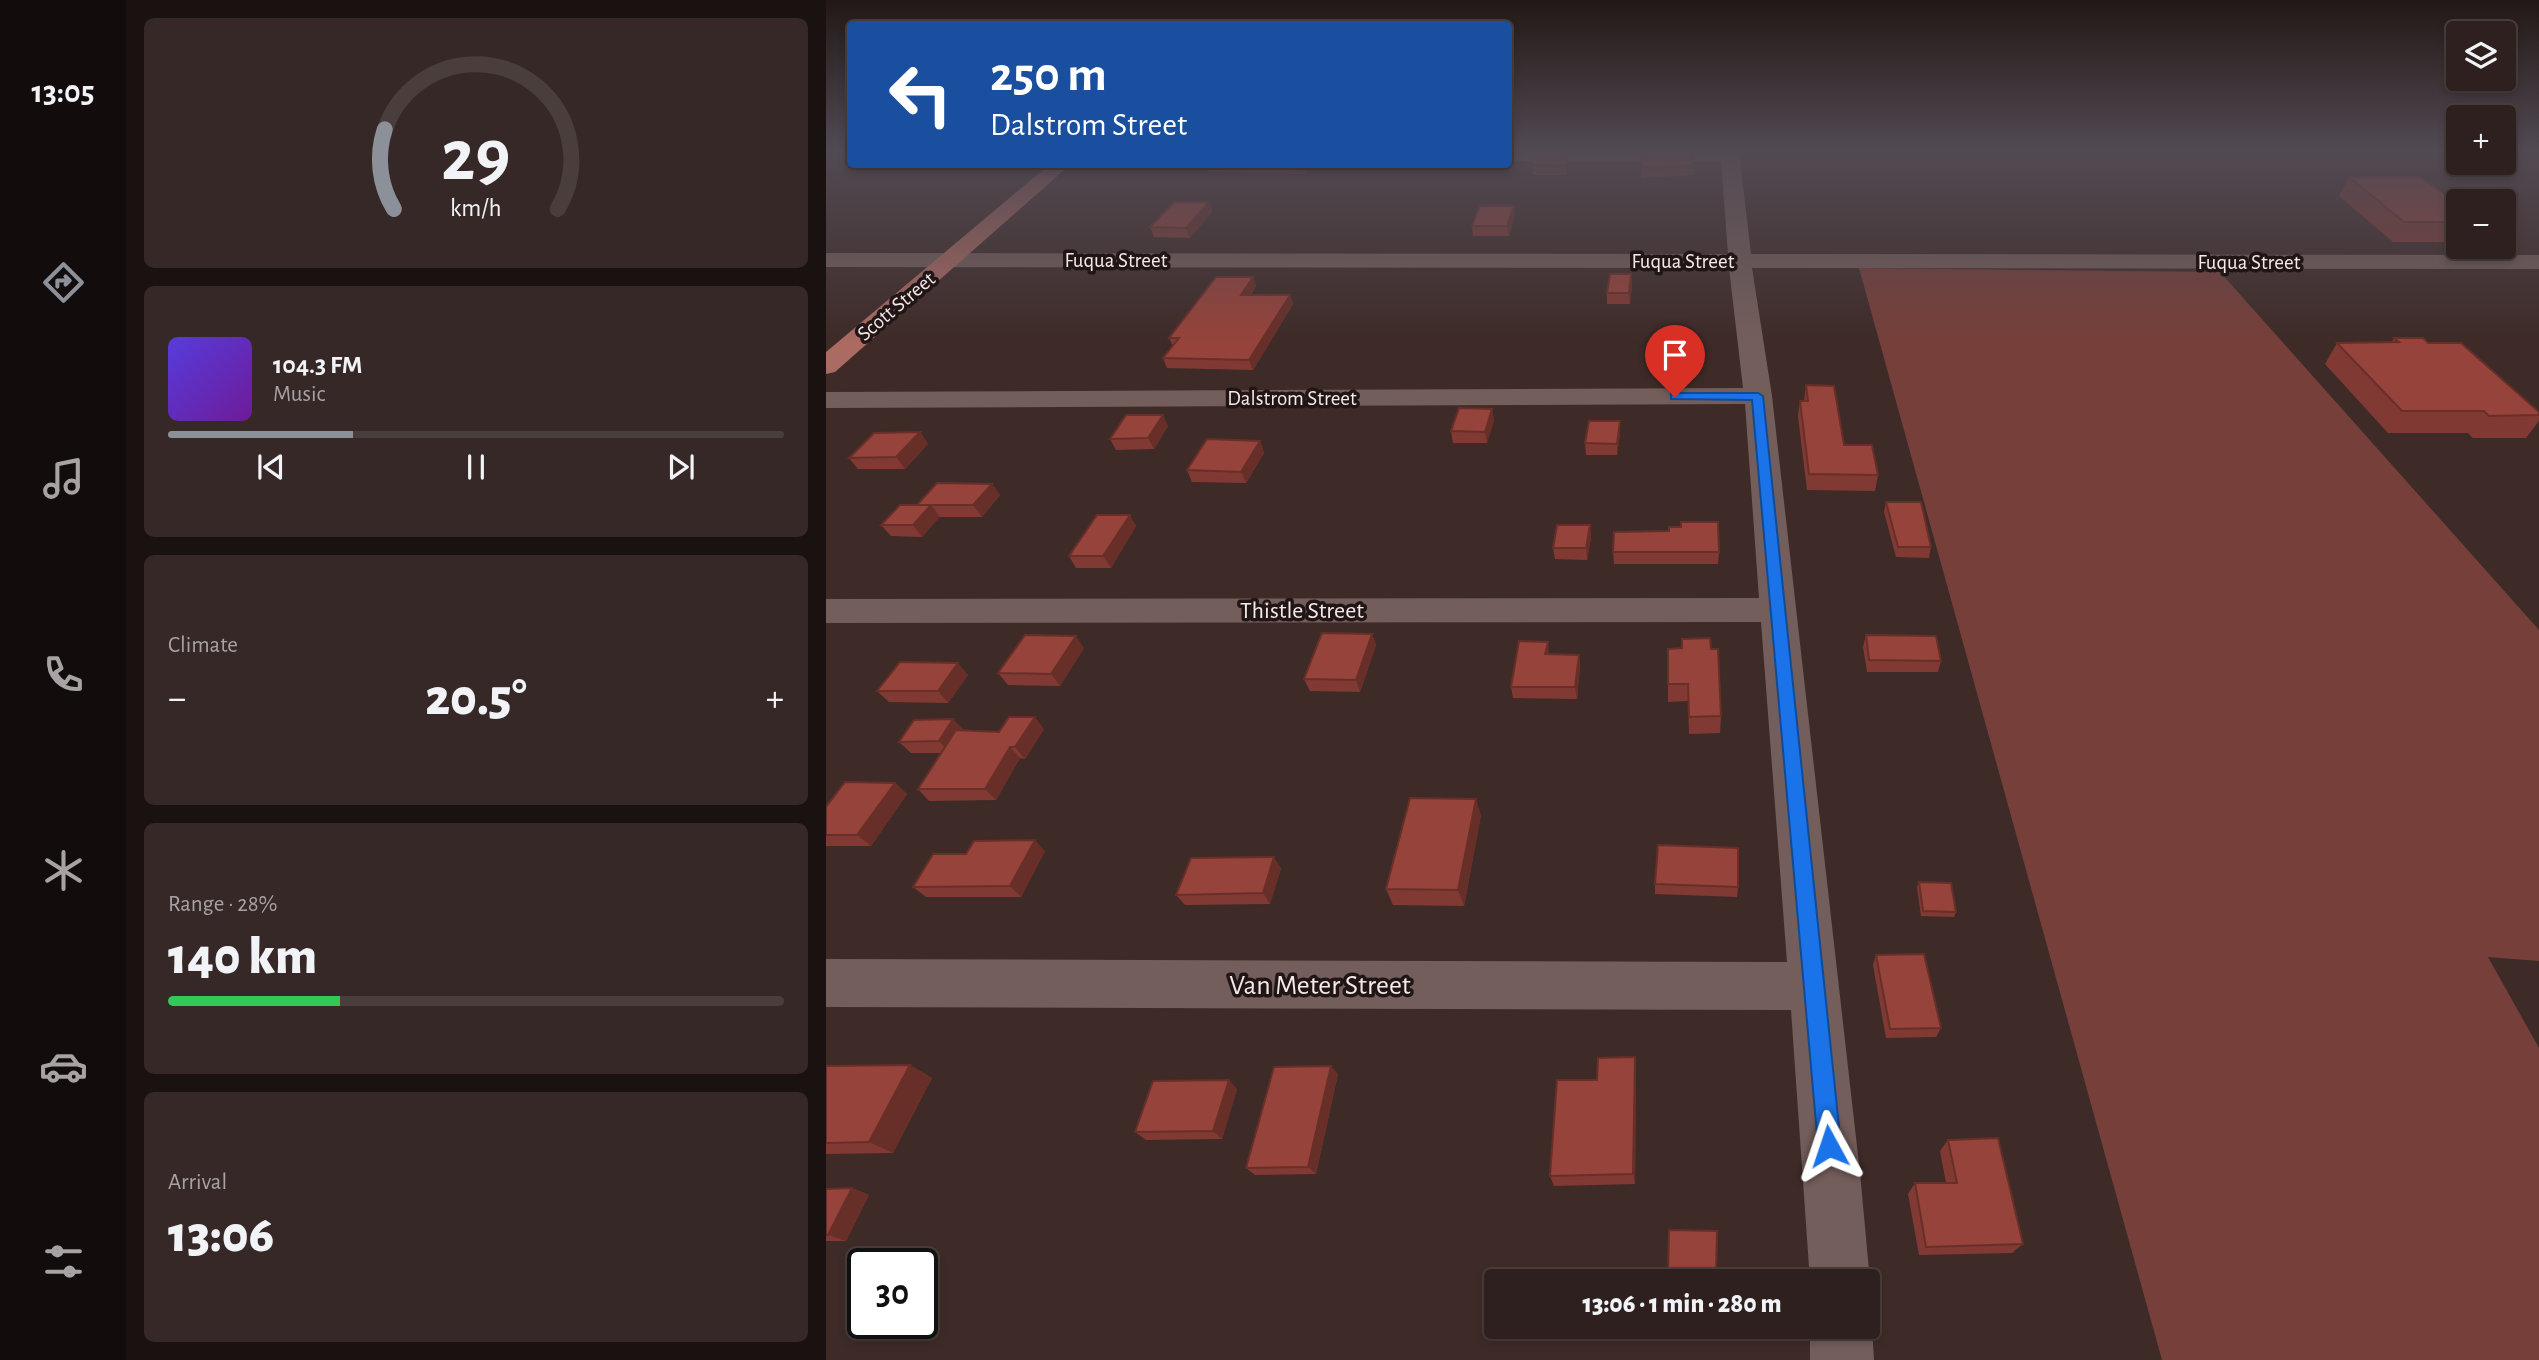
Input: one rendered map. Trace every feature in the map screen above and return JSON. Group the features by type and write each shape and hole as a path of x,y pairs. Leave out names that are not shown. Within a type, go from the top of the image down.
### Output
{"main road":[{"name":"Scott Street","path":"826,366 1003,214"},
{"name":"Scott Street","path":"883,286 946,234"}],"street":[{"path":"1736,214 1758,396 1839,1269"},
{"name":"Fuqua Street","path":"826,260 2539,262"},
{"name":"Dalstrom Street","path":"826,400 1758,396"},
{"name":"Thistle Street","path":"826,611 1778,610"},
{"name":"Van Meter Street","path":"826,983 1814,986"},
{"path":"1841,1339 1842,1360"}],"shaded area":[{"path":"1859,268 2220,272 2539,630 2539,961 2488,957 2539,1048 2539,1360 2162,1360"}],"building":[{"path":"1162,214 1198,214 1186,228 1150,227"},
{"path":"1477,214 1511,214 1507,226 1472,226"},
{"path":"2395,214 2446,214 2446,222 2404,222"},
{"path":"1610,274 1631,274 1629,293 1607,293"},
{"path":"1216,277 1253,277 1241,295 1290,295 1249,360 1163,358 1179,338 1169,338"},
{"path":"2394,338 2423,338 2428,343 2461,343 2539,412 2539,415 2489,416 2484,411 2402,411 2337,343 2399,342"},
{"path":"1806,385 1834,386 1844,445 1872,445 1878,475 1809,474 1800,401 1808,401"},
{"path":"1459,408 1492,409 1485,432 1451,431"},
{"path":"1126,415 1163,415 1148,438 1110,439"},
{"path":"1589,421 1620,421 1617,444 1585,443"},
{"path":"920,432 896,457 849,458 874,433"},
{"path":"1207,439 1260,441 1241,472 1187,470"},
{"path":"937,483 992,484 973,505 917,505"},
{"path":"1886,502 1921,502 1931,547 1898,547"},
{"path":"900,505 931,505 913,525 881,525"},
{"path":"1097,515 1130,515 1103,556 1069,556"},
{"path":"1681,522 1718,522 1719,552 1613,552 1614,532 1669,531 1669,527 1681,527"},
{"path":"1557,525 1590,525 1586,548 1553,548"},
{"path":"1322,633 1372,634 1356,680 1304,679"},
{"path":"1025,635 1076,636 1051,674 998,673"},
{"path":"1866,635 1936,636 1941,661 1869,660"},
{"path":"1710,638 1711,649 1718,649 1721,716 1689,717 1688,684 1668,684 1668,649 1682,648 1682,639"},
{"path":"1519,641 1548,642 1545,654 1579,655 1575,687 1511,687"},
{"path":"900,662 958,663 938,691 877,691"},
{"path":"1009,717 1035,717 1015,747 1010,747 985,789 918,789 956,730 999,732"},
{"path":"953,719 939,741 899,742 914,720"},
{"path":"845,782 895,783 857,835 826,835 826,807"},
{"path":"1410,798 1476,799 1458,890 1386,889"},
{"path":"1035,840 1010,886 913,887 933,854 966,854 974,841"},
{"path":"1658,845 1738,848 1738,887 1655,884"},
{"path":"1274,857 1263,893 1176,895 1191,858"},
{"path":"1919,882 1951,883 1956,912 1923,911"},
{"path":"1924,954 1941,1028 1890,1029 1876,955"},
{"path":"1635,1057 1633,1174 1550,1176 1557,1080 1597,1080 1598,1058"},
{"path":"910,1065 869,1142 826,1143 826,1066"},
{"path":"1331,1066 1308,1167 1246,1168 1274,1067"},
{"path":"1229,1080 1213,1131 1135,1132 1153,1081"},
{"path":"1998,1138 2023,1244 1926,1247 1915,1183 1957,1183 1948,1140"},
{"path":"852,1188 828,1235 826,1235 826,1189"},
{"path":"1669,1230 1717,1231 1716,1269 1668,1269"}],"route":[{"path":"1675,397 1758,396 1829,1146"}]}
